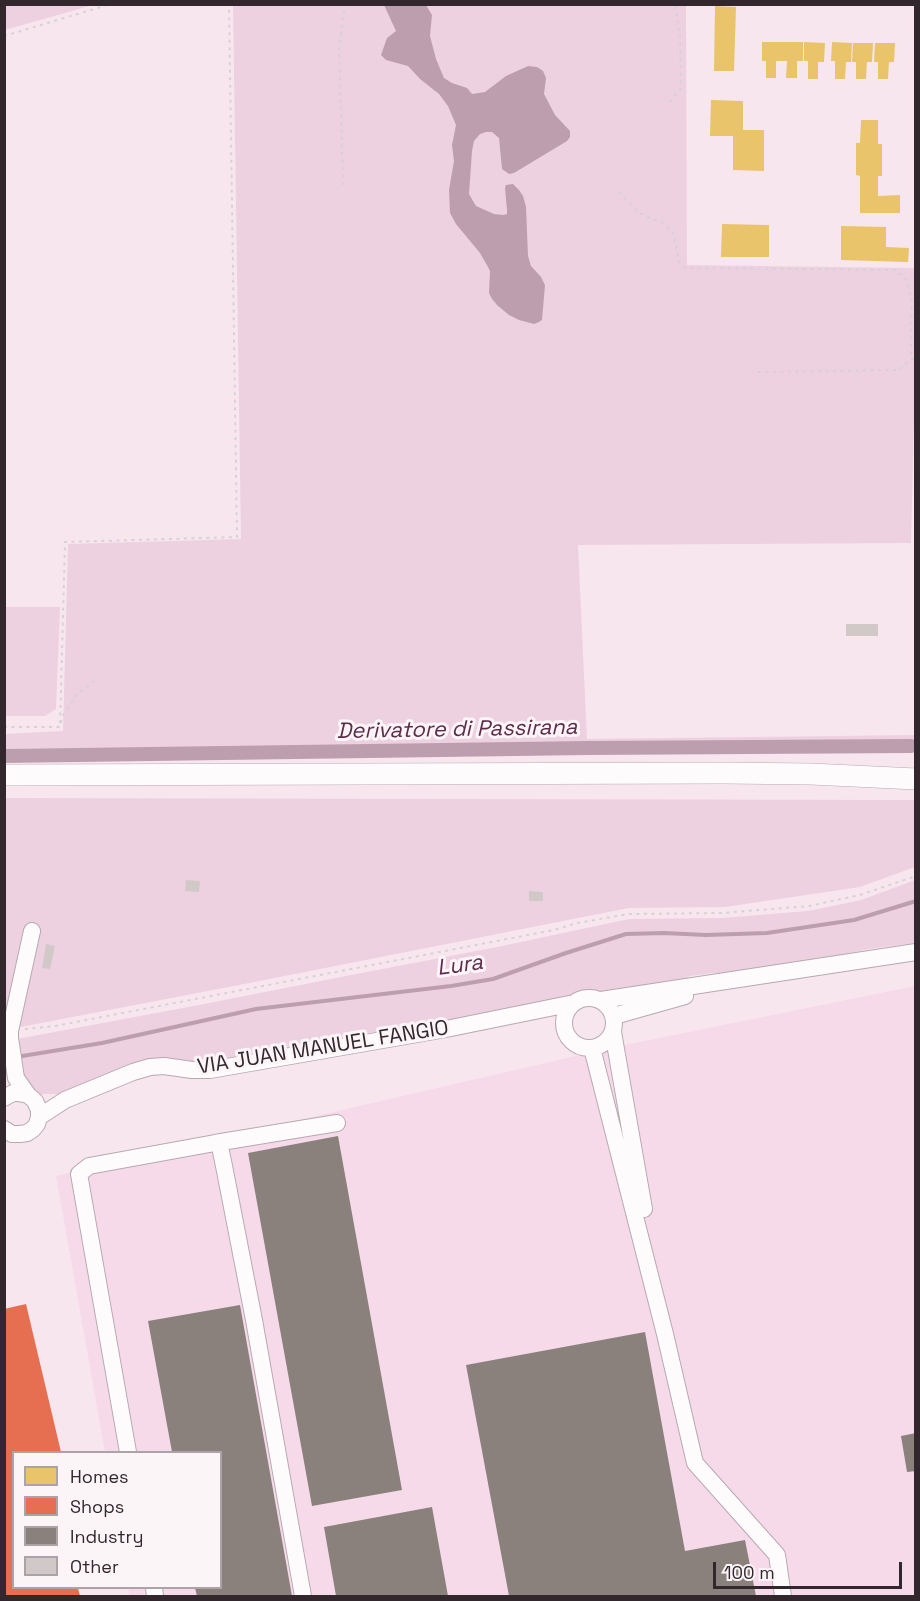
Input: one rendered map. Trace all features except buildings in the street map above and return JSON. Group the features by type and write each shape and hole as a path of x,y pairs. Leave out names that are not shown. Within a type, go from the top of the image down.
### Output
{"main road":[{"path":"4,775 724,772 915,780"}],"street":[{"path":"6,1097 15,1078 10,1034 32,931"},
{"name":"VIA JUAN MANUEL FANGIO","path":"5,1130 12,1134 27,1133 37,1124 39,1117 65,1100 150,1066 210,1070 446,1029 574,1003 587,998 601,1000 915,952"},
{"name":"VIA JUAN MANUEL FANGIO","path":"592,1048 604,1043 613,1024 761,975"},
{"path":"601,1000 611,1010 666,1334"},
{"path":"574,1003 566,1013 565,1027 572,1040 584,1047 592,1048 666,1334 695,1463 777,1555 783,1596"},
{"path":"549,1008 565,1020"},
{"path":"15,1078 38,1106 39,1117"},
{"name":"VIA JUAN MANUEL FANGIO","path":"6,1097 18,1092 30,1096 65,1100"},
{"path":"128,1451 79,1174 89,1166 337,1123"},
{"path":"215,1143 220,1146 254,1320 303,1596"}],"path":[{"path":"4,36 111,4"},
{"path":"60,727 65,542 237,537 229,4"},
{"path":"343,185 339,47 345,4"},
{"path":"670,102 681,88 680,33 675,4"},
{"path":"619,192 638,212 663,223 673,232 679,261 685,268 895,270 905,278 912,301 911,358 899,370 758,372"},
{"path":"911,358 915,359"},
{"path":"60,727 62,717 77,694 98,678"},
{"path":"915,724 915,751"},
{"path":"4,727 60,727"},
{"path":"10,1034 554,930 577,923 629,914 722,913 809,906 860,895 915,876"}],"shaded area":[{"path":"5,4 93,4 93,5 5,30"},
{"path":"233,5 686,5 687,265 915,268 911,543 578,545 587,739 915,735 915,744 5,749 4,734 63,731 68,544 241,539"},
{"path":"384,5 426,5 432,15 430,36 444,78 467,88 472,94 485,92 506,76 528,66 537,67 543,71 546,78 544,94 555,115 570,131 570,137 567,141 509,174 502,169 499,138 492,132 480,134 474,141 472,151 469,194 476,206 494,214 503,215 507,214 506,185 513,184 523,196 526,207 528,256 531,266 545,285 542,320 539,322 534,324 509,315 497,305 489,293 490,271 480,253 450,213 449,190 454,161 452,145 456,125 448,106 439,94 408,66 386,60 381,55 387,38 396,31"},
{"path":"4,607 60,607 56,709 45,716 5,716"},
{"path":"5,798 915,800 915,867 860,887 725,907 629,908 5,1030"},
{"path":"915,880 915,943 869,949 742,975 713,973 690,976 681,981 209,1064 191,1065 64,1094 32,1094 23,1086 17,1039 497,947 629,919 722,918 808,911 861,900"},
{"path":"915,986 915,1596 130,1596 128,1589 222,1589 222,1451 105,1451 56,1176 615,1047"}],"waterway":[{"name":"Derivatore di Passirana","path":"4,756 911,746"},
{"name":"Lura","path":"16,1057 102,1043 256,1009 493,979 626,934 767,933 854,920 916,901"}]}
